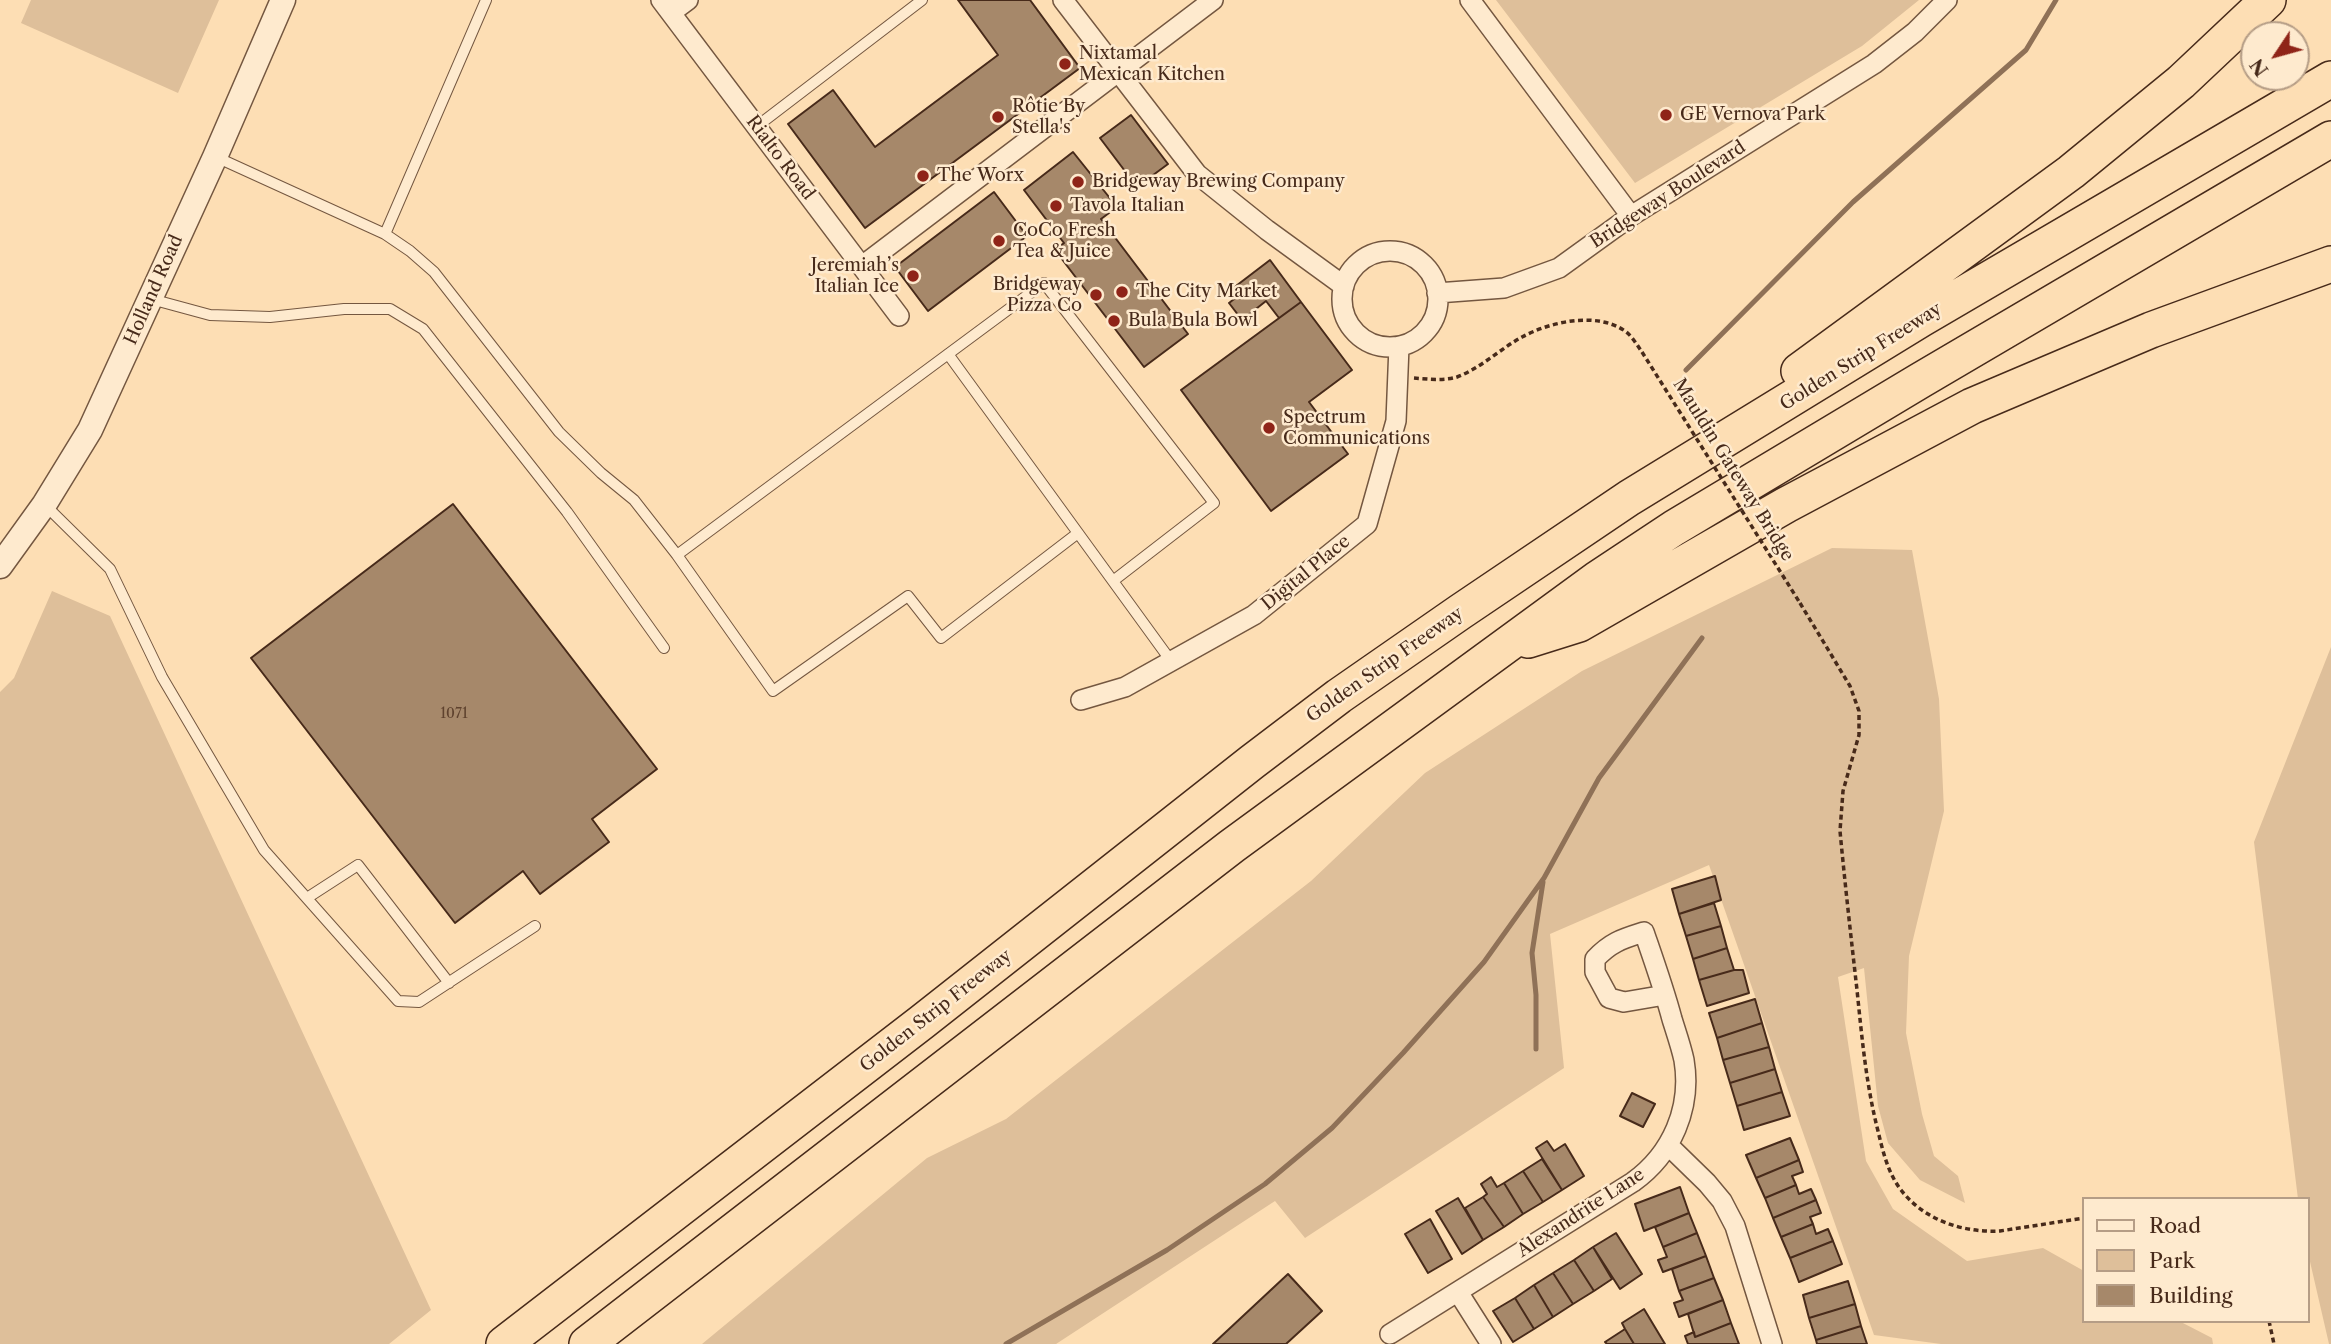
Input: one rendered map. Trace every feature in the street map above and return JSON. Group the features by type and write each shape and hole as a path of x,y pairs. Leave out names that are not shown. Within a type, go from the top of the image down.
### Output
{"highway":[{"path":"1629,498 2071,172 2180,82 2268,0"},
{"name":"Golden Strip Freeway","path":"504,1344 922,1022 1263,754 1460,612 1629,498 1921,319 2331,79"},
{"path":"587,1344 1232,846 1597,579 1674,528 2049,303 2331,139"},
{"path":"1502,649 1578,624 1786,505 1972,406 2151,330 2331,264"}],"street":[{"name":"Holland Road","path":"0,566 44,505 90,430 215,157 283,0"},
{"path":"667,6 688,0"},
{"path":"1062,0 1197,174 1267,230 1344,286"},
{"path":"862,266 1213,0"},
{"path":"1471,0 1631,216"},
{"name":"Bridgeway Boulevard","path":"1437,293 1504,289 1559,268 1631,216 1874,64 1915,32 1947,0"},
{"name":"Rialto Road","path":"667,6 704,59 899,316"},
{"path":"1393,251 1409,255 1423,264 1433,277 1437,293 1433,321 1424,333 1399,346 1367,342 1355,332 1346,318 1342,302 1344,286 1351,271 1363,260 1377,253 1393,251"},
{"name":"Digital Place","path":"1081,700 1125,687 1254,615 1367,524 1396,421 1399,346"},
{"name":"Alexandrite Lane","path":"1390,1334 1633,1182 1646,1173 1669,1146 1681,1119 1685,1094 1684,1061 1665,995"},
{"path":"1669,1146 1707,1182 1722,1201 1735,1226 1772,1344"},
{"path":"1458,1292 1491,1344"}],"lane":[{"path":"385,234 486,0"},
{"path":"756,127 922,0"},
{"path":"215,157 385,234 434,272 559,432 601,473 634,500 677,555 773,691 908,596 940,638 1078,533"},
{"path":"677,555 1044,283 1214,503 1113,581"},
{"path":"151,299 222,316 270,317 344,309 390,309 422,329 567,512 664,648"},
{"path":"948,354 1171,661"},
{"path":"44,505 110,569 162,677 264,850 397,1001 419,1003 535,926"},
{"path":"307,898 358,865 449,983"}],"path":[{"name":"Mauldin Gateway Bridge","path":"1398,377 1454,378 1521,338 1539,330 1582,320 1607,322 1625,331 1642,352 1800,603 1850,686 1859,711 1859,735 1843,791 1840,831 1866,1081 1890,1171 1901,1191 1914,1204 1938,1220 1956,1227 1987,1232 2082,1218"},
{"path":"2269,1323 2274,1344"}],"green space":[{"path":"31,0 219,0 178,93 21,23"},
{"name":"GE Vernova Park","path":"1496,0 1919,0 1862,46 1635,183"},
{"path":"1832,548 1912,550 1939,699 1944,811 1909,956 1906,1033 1922,1114 1934,1156 1958,1176 1965,1203 1920,1180 1888,1143 1878,1106 1864,968 1838,977 1866,1161 1893,1209 1967,1261 2043,1248 2082,1270 2082,1323 2183,1323 2212,1338 2213,1344 1941,1344 1874,1335 1709,865 1550,934 1564,1068 1305,1238 1275,1201 1056,1344 702,1344 927,1158 1006,1119 1311,881 1425,773 1582,671"},
{"path":"52,591 110,616 431,1310 389,1344 0,1344 0,692 14,678"},
{"path":"2331,647 2331,1344 2310,1262 2310,1197 2298,1197 2254,842"}],"building":[{"path":"958,0 1030,0 1080,68 865,228 788,124 833,90 875,147 998,55"},
{"path":"1131,115 1168,164 1137,187 1100,138"},
{"name":"The City Market","path":"1073,152 1117,207 1101,219 1188,334 1144,367 1055,250 1064,243 1024,190"},
{"path":"994,192 1027,236 928,311 895,267"},
{"path":"1270,260 1301,302 1279,318 1266,301 1242,320 1229,303 1238,296 1232,289"},
{"name":"Spectrum Communications","path":"1301,302 1352,370 1309,402 1348,454 1271,511 1181,390"},
{"path":"453,504 657,769 592,819 609,842 540,894 523,871 455,923 251,658"},
{"path":"1715,876 1721,900 1679,914 1672,889"},
{"path":"1714,903 1721,926 1686,936 1679,914"},
{"path":"1721,926 1727,948 1693,959 1686,936"},
{"path":"1727,948 1734,970 1699,980 1693,959"},
{"path":"1743,970 1749,993 1707,1006 1699,980"},
{"path":"1755,999 1762,1023 1717,1038 1709,1013"},
{"path":"1762,1023 1769,1047 1723,1060 1717,1038"},
{"path":"1769,1047 1775,1069 1730,1083 1723,1060"},
{"path":"1775,1069 1782,1092 1737,1106 1730,1083"},
{"path":"1782,1092 1790,1116 1744,1130 1737,1106"},
{"path":"1632,1093 1655,1104 1643,1127 1620,1116"},
{"path":"1790,1138 1799,1160 1756,1178 1746,1155"},
{"path":"1547,1141 1554,1151 1565,1144 1584,1176 1562,1190 1536,1148"},
{"path":"1542,1159 1562,1190 1543,1202 1523,1171"},
{"path":"1799,1160 1803,1172 1792,1176 1796,1185 1765,1198 1756,1178"},
{"path":"1523,1171 1543,1202 1523,1214 1504,1183"},
{"path":"1491,1177 1497,1187 1504,1183 1523,1214 1504,1227 1483,1197 1487,1194 1481,1184"},
{"path":"1796,1185 1799,1194 1811,1189 1816,1200 1773,1218 1765,1198"},
{"path":"1680,1187 1689,1213 1644,1231 1635,1204"},
{"path":"1483,1197 1504,1227 1483,1240 1465,1208"},
{"path":"1458,1198 1483,1240 1462,1254 1436,1211"},
{"path":"1816,1200 1821,1213 1810,1217 1813,1224 1781,1237 1773,1218"},
{"path":"1689,1213 1697,1233 1663,1247 1655,1227"},
{"path":"1430,1219 1452,1259 1428,1273 1405,1234"},
{"path":"1813,1224 1816,1234 1828,1229 1833,1241 1790,1258 1781,1237"},
{"path":"1616,1233 1642,1274 1620,1289 1593,1247"},
{"path":"1697,1233 1706,1256 1663,1272 1658,1260 1667,1257 1663,1247"},
{"path":"1833,1241 1842,1264 1799,1282 1790,1258"},
{"path":"1593,1247 1612,1279 1594,1291 1574,1260"},
{"path":"1706,1256 1714,1278 1679,1291 1672,1269"},
{"path":"1574,1260 1594,1291 1573,1304 1553,1273"},
{"path":"1553,1273 1573,1304 1553,1317 1534,1285"},
{"path":"1288,1274 1322,1311 1286,1344 1213,1344"},
{"path":"1714,1278 1723,1300 1679,1317 1674,1303 1683,1300 1679,1291"},
{"path":"1848,1281 1855,1304 1809,1318 1803,1295"},
{"path":"1534,1285 1553,1317 1534,1329 1515,1298"},
{"path":"1515,1298 1534,1329 1513,1342 1493,1311"},
{"path":"1723,1300 1731,1323 1695,1337 1688,1314"},
{"path":"1855,1304 1861,1326 1816,1340 1809,1318"},
{"path":"1644,1309 1665,1344 1634,1344 1622,1323"},
{"path":"1731,1323 1739,1344 1688,1344 1685,1336 1694,1332 1695,1337"},
{"path":"1861,1326 1867,1344 1817,1344 1816,1340"},
{"path":"1625,1329 1634,1344 1605,1342"}],"waterway":[{"path":"1686,370 1853,202 2026,50 2056,0"},
{"path":"1006,1344 1167,1250 1265,1184 1332,1128 1484,962 1544,878 1599,778 1702,638"},
{"path":"1536,1049 1536,995 1532,953 1543,882"}],"place":[{"name":"Nixtamal Mexican Kitchen","path":"1065,64"},
{"name":"GE Vernova Park","path":"1666,115"},
{"name":"Rôtie By Stella's","path":"998,117"},
{"name":"The Worx","path":"923,176"},
{"name":"Bridgeway Brewing Company","path":"1078,182"},
{"name":"Tavola Italian","path":"1056,206"},
{"name":"CoCo Fresh Tea & Juice","path":"999,241"},
{"name":"Jeremiah’s Italian Ice","path":"913,276"},
{"name":"The City Market","path":"1122,292"},
{"name":"Bridgeway Pizza Co","path":"1096,295"},
{"name":"Bula Bula Bowl","path":"1114,321"},
{"name":"Spectrum Communications","path":"1269,428"}]}
